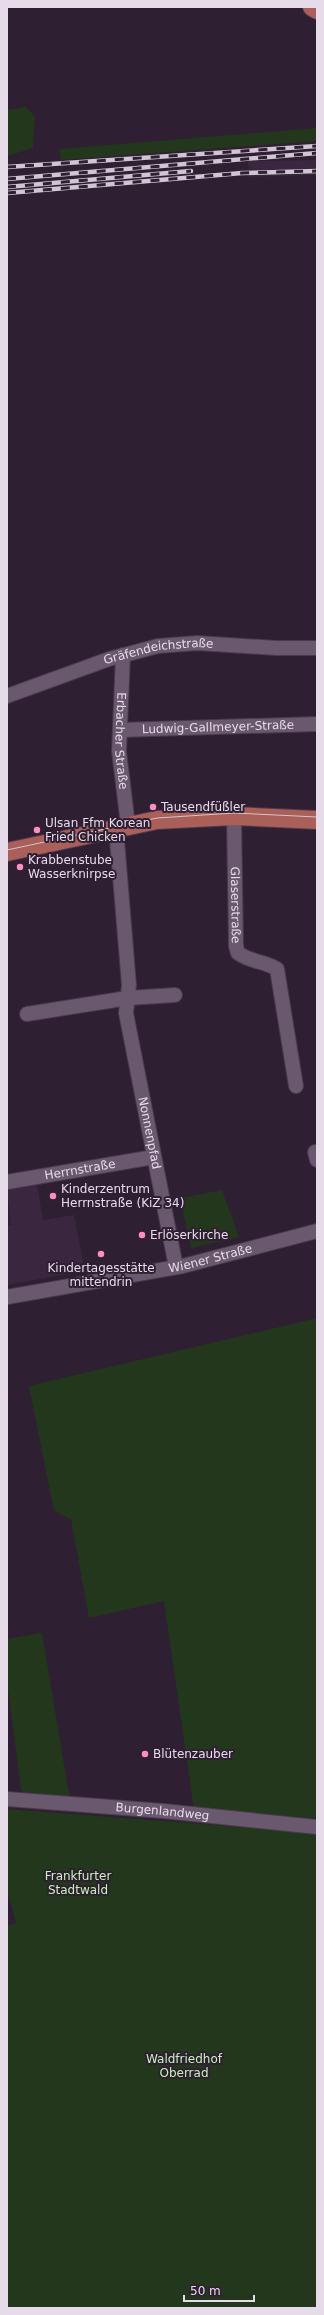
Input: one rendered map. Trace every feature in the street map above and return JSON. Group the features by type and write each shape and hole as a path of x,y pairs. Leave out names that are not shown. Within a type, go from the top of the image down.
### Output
{"main road":[{"path":"312,7 317,10"},
{"path":"7,852 157,820 234,816 317,820"}],"street":[{"name":"Gräfendeichstraße","path":"7,696 123,656 176,644 219,644 276,648 317,648"},
{"name":"Erbacher Straße","path":"122,827 120,730 123,656"},
{"name":"Ludwig-Gallmeyer-Straße","path":"120,730 317,724"},
{"name":"Glaserstraße","path":"234,816 236,946 238,953 248,960 271,965 277,969 296,1086"},
{"name":"Nonnenpfad","path":"122,827 129,985 126,1013 176,1267"},
{"path":"28,1014 128,998 175,994"},
{"name":"Herrnstraße","path":"7,1182 154,1157"},
{"name":"Wiener Straße","path":"7,1297 176,1267 317,1231"},
{"name":"Burgenlandweg","path":"7,1798 164,1811 317,1827"}],"shaded area":[{"path":"317,160 317,175 249,177 248,161"},
{"path":"37,1184 43,1220 74,1215 85,1271 7,1285 7,1226 11,1225 7,1189"}],"green space":[{"path":"26,107 35,117 33,148 7,156 7,110"},
{"path":"317,128 317,141 61,160 59,149"},
{"path":"222,1190 239,1237 191,1248 180,1198"},
{"path":"317,1318 317,1818 194,1810 164,1601 89,1618 71,1519 54,1511 29,1386"},
{"path":"42,1633 70,1800 22,1796 7,1683 7,1639"},
{"path":"7,1809 317,1833 317,2308 7,2308 7,1926 16,1923 7,1891"}],"tram line":[{"path":"7,850 157,818 234,813 317,817"}],"railway":[{"path":"7,167 317,146"},
{"path":"7,179 317,153"},
{"path":"7,187 191,171"},
{"path":"7,193 242,173 317,171"}],"place":[{"name":"Tausendfüßler","path":"153,807"},
{"name":"Ulsan Ffm Korean Fried Chicken","path":"37,830"},
{"name":"Krabbenstube Wasserknirpse","path":"20,867"},
{"name":"Kinderzentrum Herrnstraße (KiZ 34)","path":"53,1196"},
{"name":"Erlöserkirche","path":"142,1235"},
{"name":"Kindertagesstätte mittendrin","path":"101,1254"},
{"name":"Blütenzauber","path":"145,1754"}],"park label":[{"name":"Frankfurter Stadtwald","path":"78,1883"},
{"name":"Waldfriedhof Oberrad","path":"184,2066"}]}
